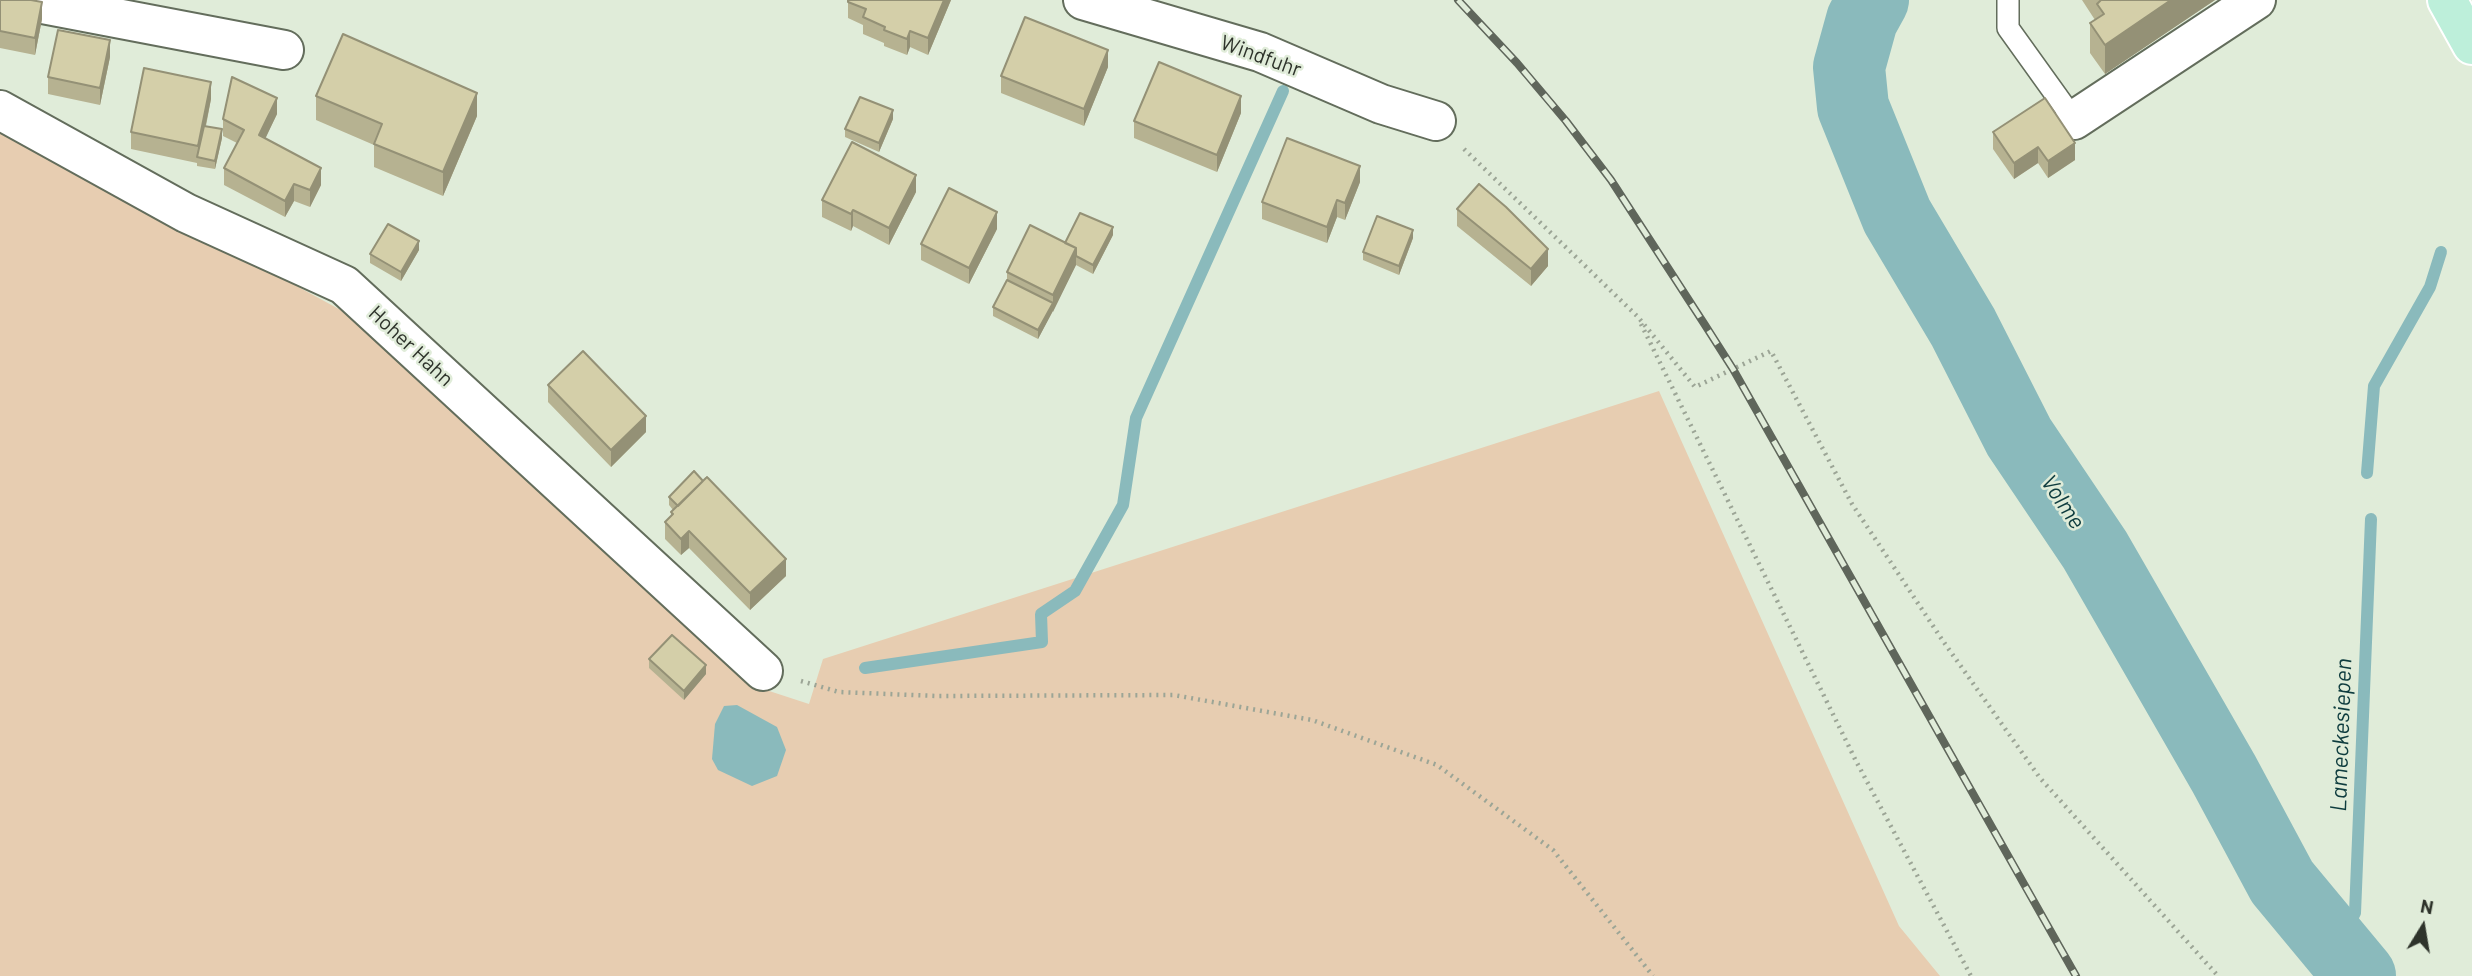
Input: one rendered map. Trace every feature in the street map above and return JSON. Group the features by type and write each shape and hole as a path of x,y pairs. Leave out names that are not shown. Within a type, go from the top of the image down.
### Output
{"main road":[{"path":"2447,0 2472,45"}],"street":[{"path":"22,0 284,50"},
{"name":"Windfuhr","path":"1083,0 1260,52 1381,104 1436,121"},
{"path":"2074,120 2256,0"},
{"name":"Hoher Hahn","path":"0,110 186,213 344,285 763,671"}],"lane":[{"path":"2008,0 2008,28 2074,120"}],"path":[{"path":"1436,121 1638,317 1695,387 1772,351 1852,505 1943,641 2040,778 2218,976"},
{"path":"1638,317 1856,761 1971,976"},
{"path":"763,671 839,692 937,696 1174,695 1312,720 1437,765 1553,850 1653,976"}],"shaded area":[{"path":"0,117 179,222 359,320 760,688 809,704 823,659 1659,391 1899,926 1940,976 0,976"}],"water":[{"path":"737,705 777,727 786,750 777,776 752,786 718,770 712,759 715,724 724,706"}],"building":[{"path":"0,0 42,2 35,38 0,31"},
{"path":"848,0 944,0 928,38 910,31 907,39 884,30 885,27 863,17 866,9"},
{"path":"2101,0 2171,0 2105,45 2090,23 2104,14 2097,4"},
{"path":"1025,17 1108,50 1084,109 1001,76"},
{"path":"58,30 110,40 100,88 48,77"},
{"path":"343,34 477,93 443,172 374,144 382,124 316,96"},
{"path":"1159,62 1241,96 1217,155 1134,121"},
{"path":"144,68 211,82 198,146 131,132"},
{"path":"232,77 277,98 259,135 321,168 310,190 294,184 285,201 224,168 244,130 223,119"},
{"path":"860,97 893,110 879,143 845,129"},
{"path":"2045,98 2075,143 2048,161 2038,147 2014,163 1993,132"},
{"path":"204,126 222,129 215,161 197,157"},
{"path":"1287,138 1360,166 1345,203 1337,200 1327,227 1262,202"},
{"path":"852,142 916,175 889,228 853,210 851,214 822,200"},
{"path":"1479,184 1548,249 1531,269 1457,209"},
{"path":"949,188 997,212 969,268 921,244"},
{"path":"1080,213 1113,227 1093,265 1076,256 1076,248 1065,243"},
{"path":"1377,216 1413,230 1399,266 1363,252"},
{"path":"388,224 419,241 401,272 370,254"},
{"path":"1030,225 1076,248 1053,295 1007,272"},
{"path":"1007,280 1053,303 1038,330 993,307"},
{"path":"583,351 646,416 611,450 548,385"},
{"path":"694,471 703,481 678,506 669,497"},
{"path":"707,477 786,559 750,593 689,531 681,539 665,522 673,514 671,512"},
{"path":"672,635 706,665 684,691 649,659"}],"waterway":[{"name":"Volme","path":"1873,0 1862,20 1849,67 1853,107 1897,216 1963,327 2019,437 2095,550 2224,774 2282,882 2360,976"},
{"path":"865,668 1042,642 1041,614 1075,591 1123,505 1136,418 1283,91"},
{"name":"Lameckesiepen","path":"2367,473 2374,386 2430,287 2441,252"},
{"name":"Lameckesiepen","path":"2336,948 2355,913 2371,519"}],"railway":[{"path":"1458,0 1517,63 1611,180 1733,369 2076,976"}]}
